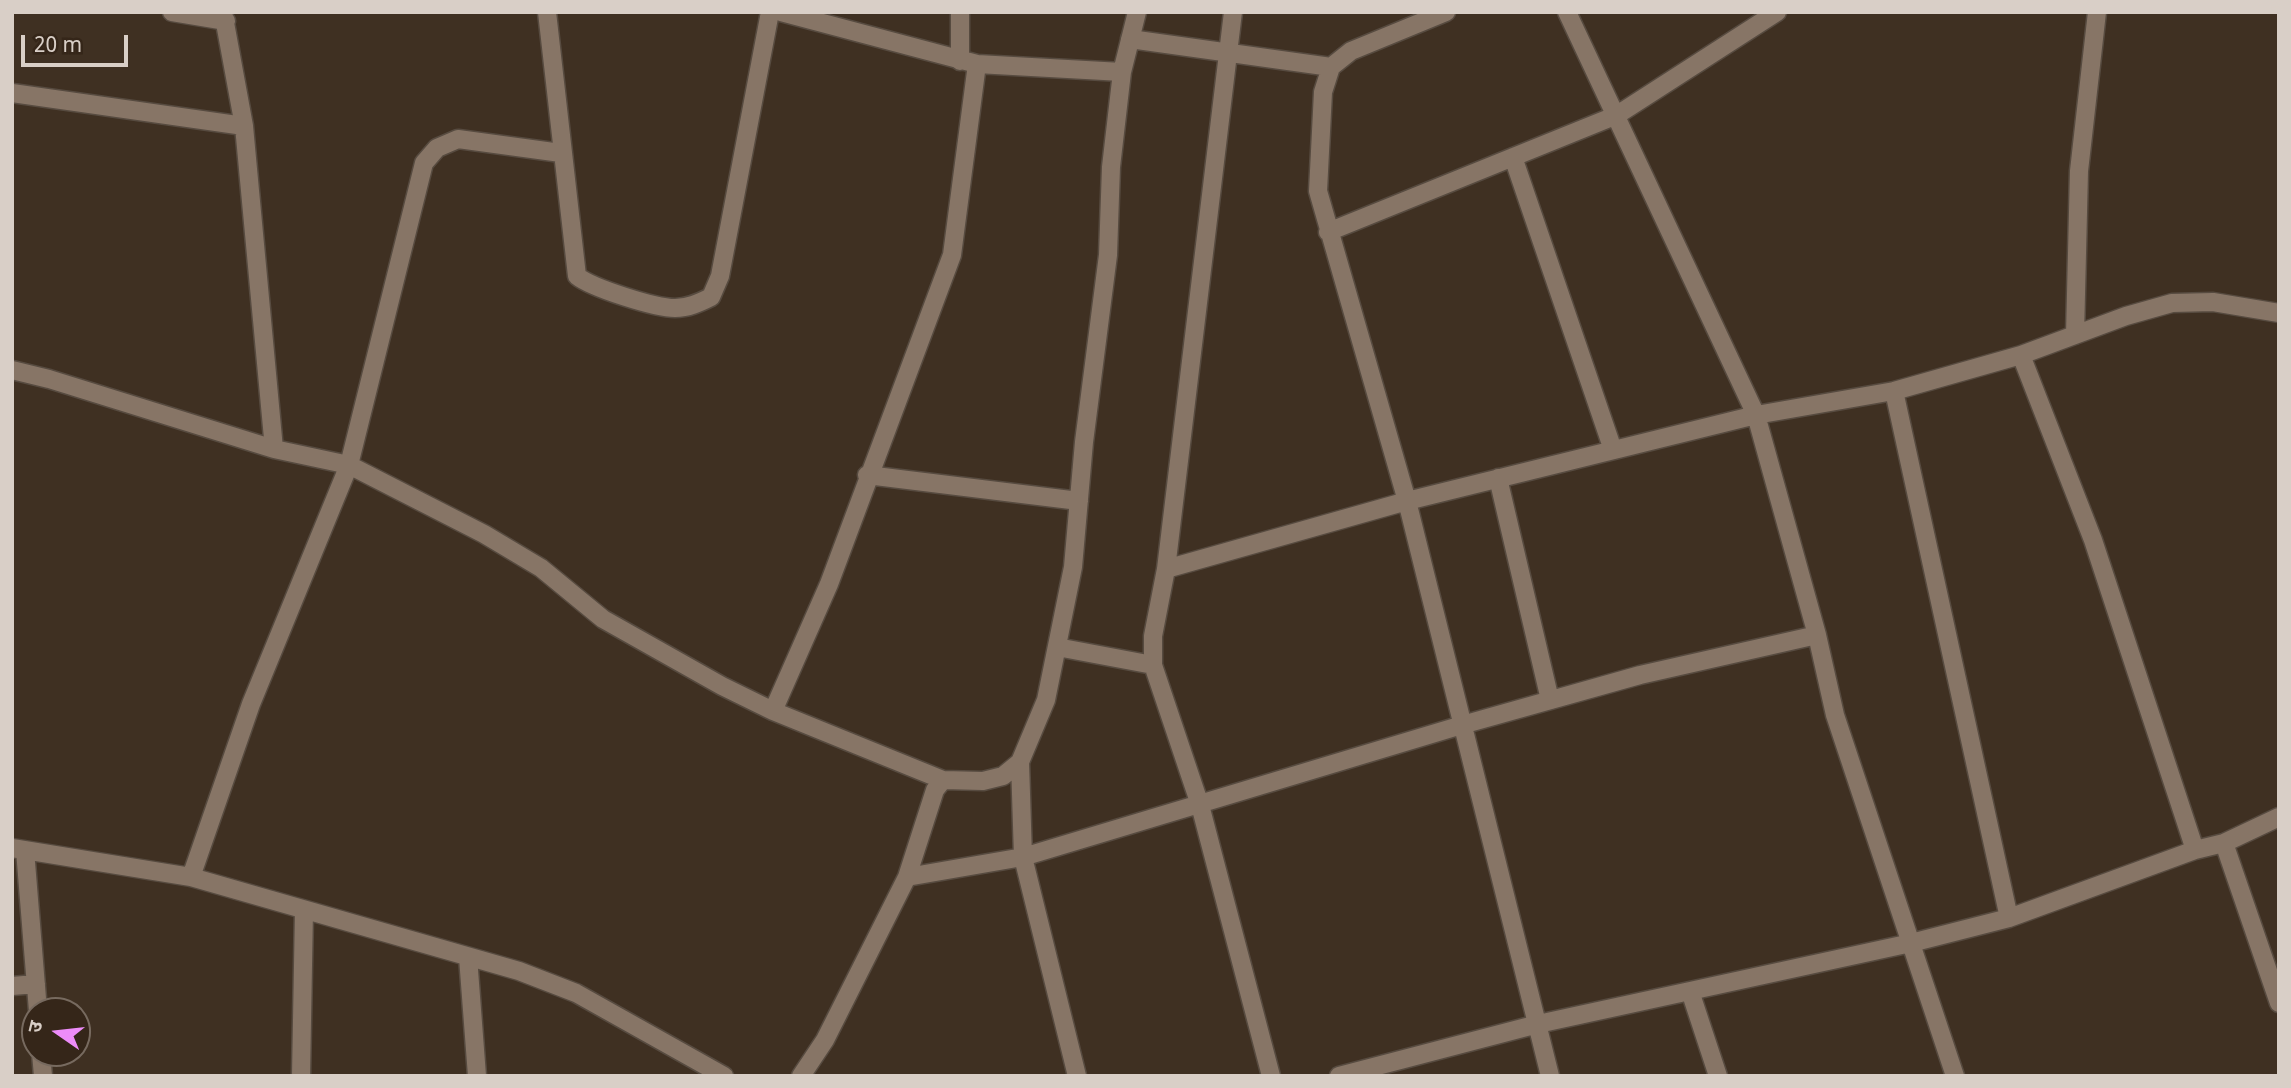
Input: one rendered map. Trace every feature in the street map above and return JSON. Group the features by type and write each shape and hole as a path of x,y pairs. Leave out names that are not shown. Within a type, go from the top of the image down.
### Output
{"street":[{"path":"172,12 225,17 244,126 274,449"},
{"path":"547,12 577,276 589,286 672,308 693,306 711,297 720,276 769,12"},
{"path":"781,12 968,62 1122,72"},
{"path":"773,711 829,584 867,475 888,430 952,255 968,62 960,12"},
{"path":"1077,1076 1023,857 1020,762 1046,700 1073,567 1108,255 1111,167 1122,72 1137,12"},
{"path":"1233,12 1166,569 1153,636 1153,665 1200,805 1271,1076"},
{"path":"1446,12 1351,51 1331,67 1323,92 1318,191 1407,501 1550,1076"},
{"path":"1567,12 1639,171 1756,415 1817,635 1835,715 1955,1076"},
{"path":"1328,232 1616,116 1777,12"},
{"path":"2075,335 2079,171 2097,12"},
{"path":"1130,39 1331,67"},
{"path":"12,93 244,126"},
{"path":"191,877 251,704 349,466 424,163 437,148 458,139 561,153"},
{"path":"1513,158 1613,450"},
{"path":"1166,569 1498,478 1756,415 1894,391 2021,355 2172,303 2213,302 2279,313"},
{"path":"2021,355 2093,540 2195,850"},
{"path":"12,370 274,449 349,466 484,534 541,568 603,619 773,711 943,780 983,781 1003,776 1020,762"},
{"path":"1894,391 2008,918"},
{"path":"867,475 1079,501"},
{"path":"1498,478 1550,700"},
{"path":"907,877 1023,857 1550,700 1640,675 1817,635"},
{"path":"1057,648 1153,665"},
{"path":"801,1076 825,1040 907,877 935,790 943,780"},
{"path":"1339,1076 1538,1024 1911,943 2008,918 2195,850 2224,843 2279,817"},
{"path":"2224,843 2279,1003"},
{"path":"37,997 19,849 191,877 519,971 576,993 724,1076"},
{"path":"301,1076 304,910"},
{"path":"468,957 477,1076"},
{"path":"12,985 36,984"},
{"path":"1690,992 1718,1076"}]}
